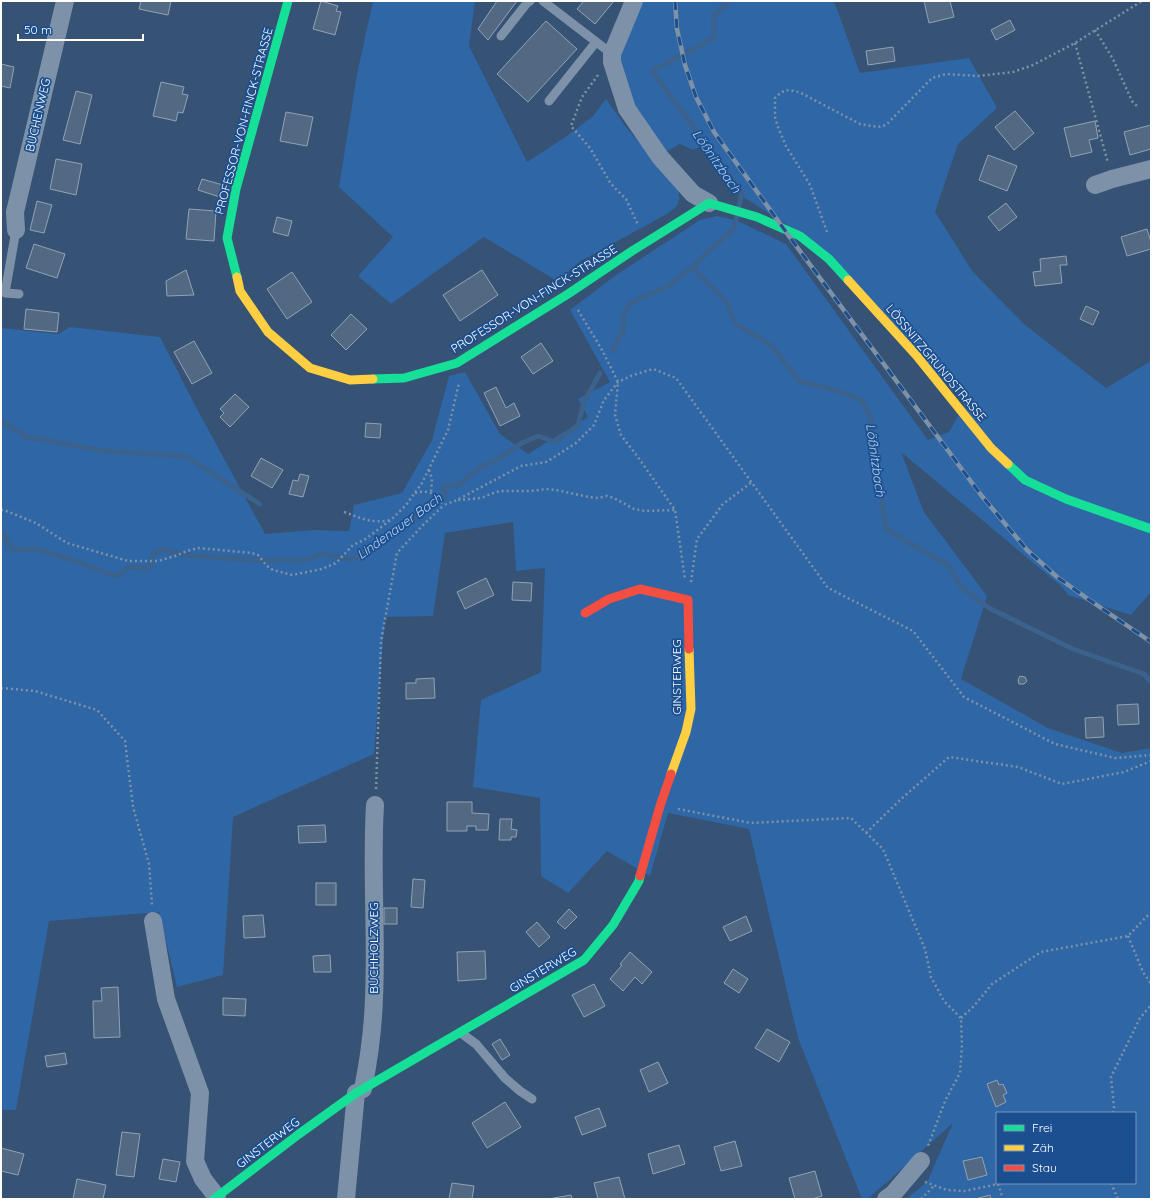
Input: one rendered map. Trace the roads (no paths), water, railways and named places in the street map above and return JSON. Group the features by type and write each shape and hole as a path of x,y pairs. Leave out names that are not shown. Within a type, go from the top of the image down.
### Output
{"street":[{"name":"BUCHENWEG","path":"16,230 15,212 65,1"},
{"name":"PROFESSOR-VON-FINCK-STRASSE","path":"288,1 236,189 227,238 240,291 268,332 310,368 350,380 404,378 457,362 568,294 646,242 709,203"},
{"path":"634,1 612,58 627,109 660,157 693,194 709,203"},
{"path":"1095,185 1151,169"},
{"name":"LÖSSNITZGRUNDSTRASSE","path":"709,203 758,218 800,236 829,259 916,355 991,448 1025,480 1066,499 1151,529"},
{"name":"GINSTERWEG","path":"216,1198 299,1134 360,1091 584,960 613,925 639,881 660,806 686,732 691,709 688,600 640,589 609,599 585,613"},
{"name":"BUCHHOLZWEG","path":"346,1199 360,1091 371,1047 374,998 373,838 375,805"},
{"path":"153,921 166,999 200,1093 195,1161 203,1179 216,1198"},
{"path":"886,1199 921,1161"}],"lane":[{"path":"501,36 526,3 530,1"},
{"path":"543,1 596,42 612,58"},
{"path":"549,101 596,42"},
{"path":"16,230 5,293 19,294"},
{"path":"461,1033 476,1044 505,1078 520,1091 532,1098"}],"waterway":[{"name":"Lößnitzbach","path":"729,1 714,16 714,38 652,71 742,193 739,207"},
{"name":"Lößnitzbach","path":"737,216 734,228 692,267 726,301 735,323 772,346 799,381 838,391 861,400 870,416 886,529 949,566 961,587 989,608 1073,649 1144,674 1151,682"},
{"name":"Lindenauer Bach","path":"612,351 624,329 623,316 630,303 670,285 692,267"},
{"name":"Lindenauer Bach","path":"1,533 4,534 12,550 34,549 70,559 112,575 120,575 129,567 146,569 152,565 152,555 164,549 185,555 253,560 304,560 322,554 352,560 413,520 445,495 443,488 448,485 457,486 479,468 498,459 522,443 538,436 555,442 578,425 584,402 600,373"},
{"path":"1,421 27,437 105,451 185,456 260,504"}],"railway":[{"path":"675,1 677,29 685,65 696,97 714,132 794,243 981,495 1027,550 1057,577 1151,642"}]}
